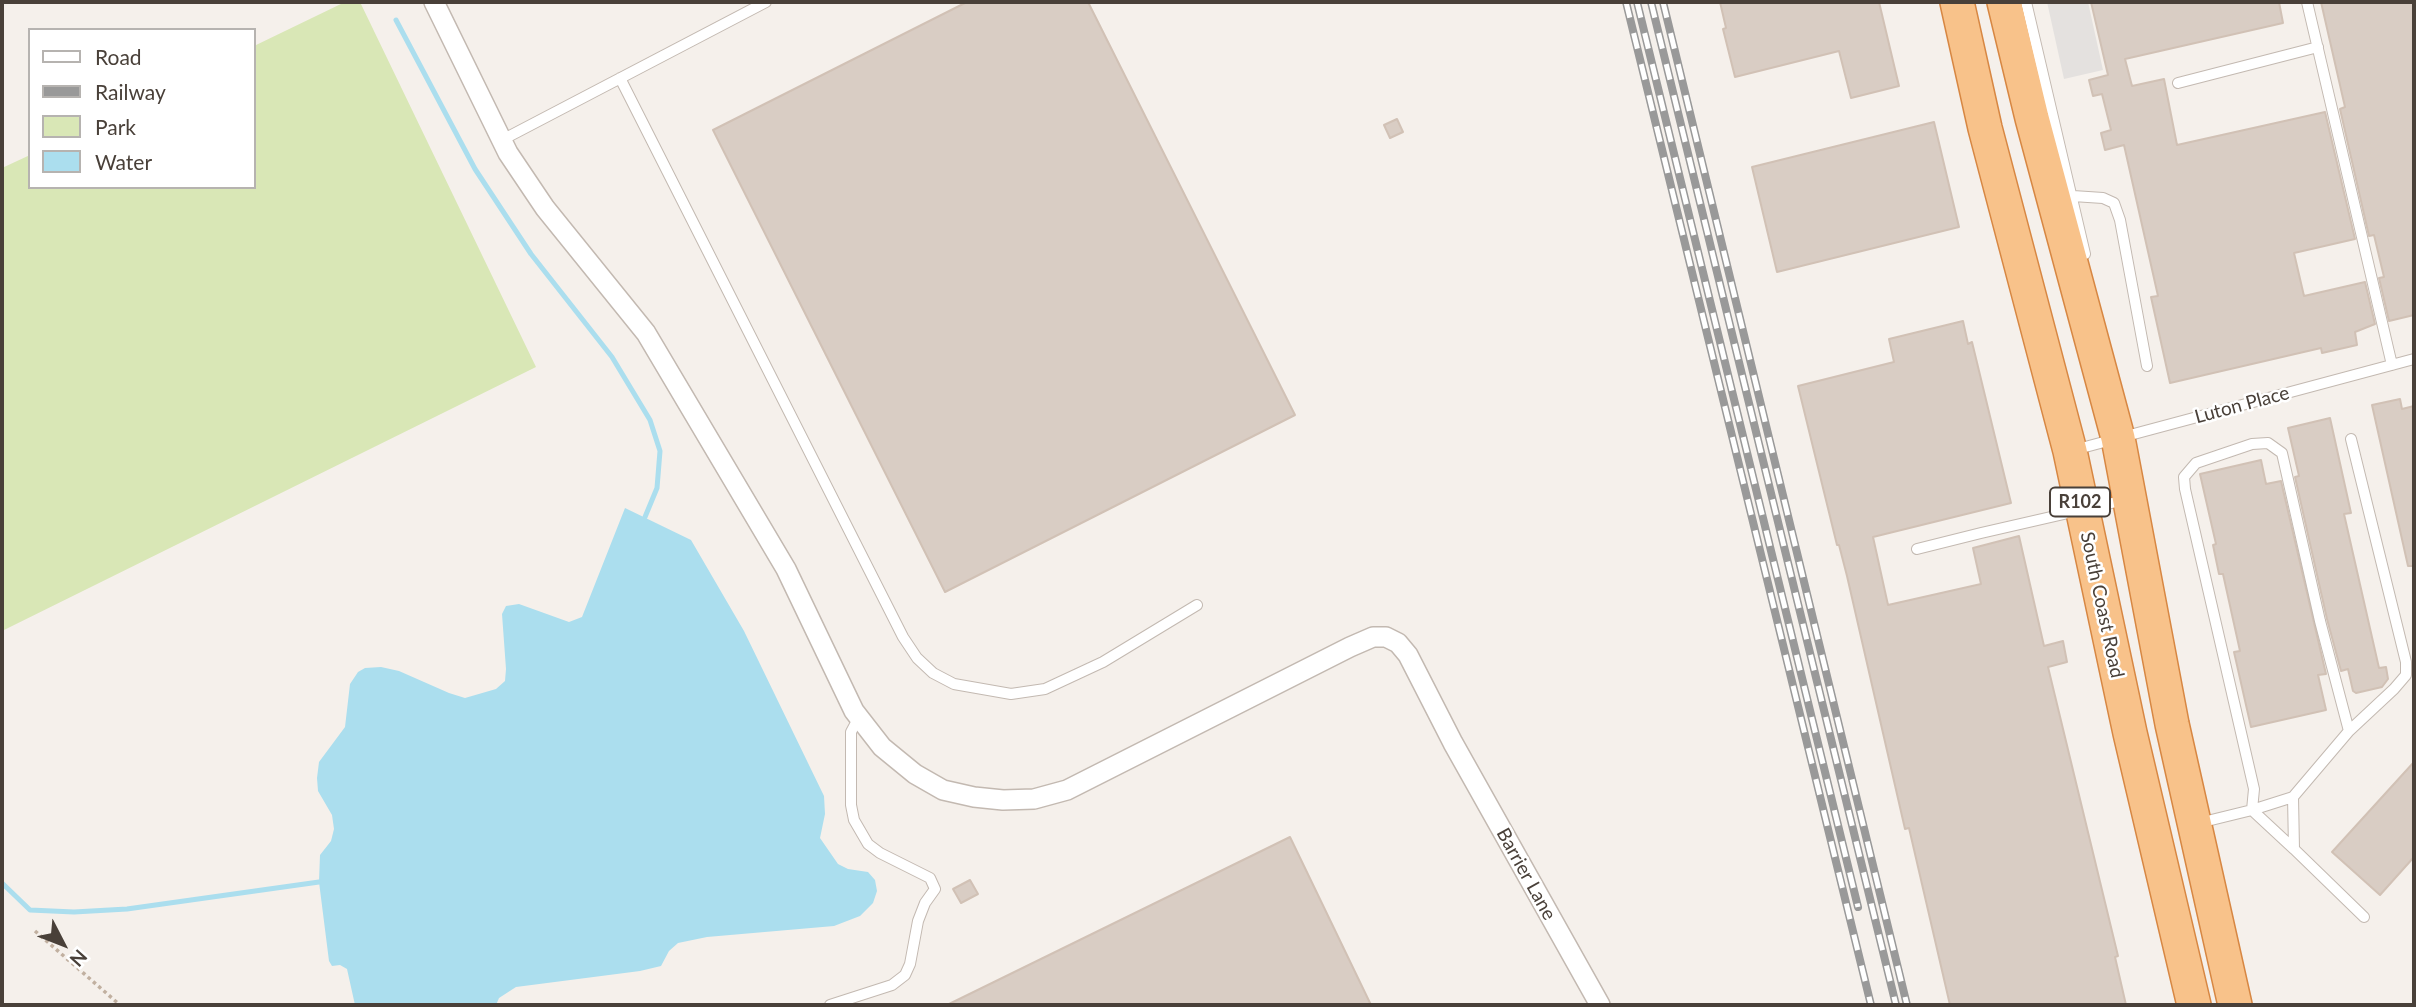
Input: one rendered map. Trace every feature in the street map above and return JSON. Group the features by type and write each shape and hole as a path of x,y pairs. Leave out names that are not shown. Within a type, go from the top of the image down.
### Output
{"highway":[{"name":"South Coast Road","path":"1957,2 1986,128 2070,451 2130,733 2194,1005"},
{"name":"R102","path":"2004,2 2032,118 2122,437 2129,500 2172,724 2235,1005"},
{"path":"1986,128 2032,118"},
{"path":"2130,733 2172,724"}],"street":[{"path":"434,2 502,140 545,208 646,333 786,569 859,717"},
{"name":"Barrier Lane","path":"859,717 882,747 915,774 943,790 1003,800 1034,799 1067,790 1350,647 1373,637 1386,637 1398,643 1408,655 1453,743 1600,1005"}],"lane":[{"path":"502,140 766,2"},
{"path":"2026,2 2088,266"},
{"path":"2307,2 2392,365"},
{"path":"2178,83 2318,47"},
{"path":"620,78 903,637 917,658 933,673 954,684 1011,694 1045,688 1103,662 1197,605"},
{"path":"2073,196 2110,200 2117,209 2147,366"},
{"path":"2108,355 2122,437"},
{"name":"Luton Place","path":"2070,451 2414,359"},
{"path":"2195,824 2293,797 2349,731 2406,675 2406,662 2351,439"},
{"path":"2252,810 2254,789 2185,489 2184,477 2196,463 2252,444 2268,443 2282,453 2320,621 2349,731"},
{"path":"1917,550 2081,509 2129,500"},
{"path":"830,1005 892,985 905,975 910,964 918,920 935,889 930,878 880,853 868,844 854,820 851,805 851,732 859,717"},
{"path":"2293,797 2294,849"},
{"path":"2252,810 2364,917"}],"path":[{"path":"35,931 120,1005"}],"green space":[{"path":"345,2 360,2 536,367 2,631 2,168 28,156 28,189 256,189 256,45"}],"shaded area":[{"path":"2047,2 2088,2 2103,70 2064,79"}],"water":[{"path":"625,508 691,540 744,631 824,796 825,814 820,838 838,864 848,869 868,872 875,880 877,891 873,903 860,916 834,926 707,937 678,943 669,951 661,966 516,987 499,998 496,1005 355,1005 347,969 340,965 332,966 329,961 319,882 320,855 331,841 334,829 332,815 318,791 317,778 319,762 345,727 350,684 358,672 365,668 381,667 399,671 465,698 496,689 505,681 502,614 506,606 519,604 569,622 582,617"}],"building":[{"path":"967,2 1088,2 1295,415 945,592 713,130"},
{"path":"1720,2 1879,2 1899,86 1851,98 1839,51 1735,77 1723,29 1726,28"},
{"path":"2091,2 2279,2 2283,23 2125,59 2132,86 2164,79 2177,145 2325,112 2355,239 2294,253 2304,296 2365,282 2375,324 2355,332 2357,345 2322,353 2321,348 2170,383 2151,297 2158,296 2124,145 2105,150 2101,133 2111,130 2102,94 2093,96 2089,80 2108,75"},
{"path":"2321,2 2414,2 2414,315 2389,321 2379,278 2384,277 2374,235 2369,236 2340,109 2345,107"},
{"path":"1397,119 1403,132 1390,138 1384,125"},
{"path":"1934,122 1959,227 1777,272 1752,167"},
{"path":"1963,321 1968,344 1972,342 2011,503 1873,537 1888,605 1981,584 1973,548 2019,536 2044,646 2063,641 2067,662 2048,667 2118,956 2115,957 2126,1005 1950,1005 1909,828 1905,829 1847,576 1798,386 1894,362 1889,339"},
{"path":"2400,399 2402,409 2414,406 2414,566 2408,566 2372,405"},
{"path":"2330,418 2351,513 2344,514 2379,668 2386,667 2388,679 2382,687 2356,693 2353,691 2348,669 2341,671 2327,619 2295,477 2299,476 2288,428"},
{"path":"2261,460 2266,484 2281,481 2326,674 2318,675 2326,710 2251,727 2234,652 2240,651 2223,574 2219,574 2213,545 2216,544 2200,474"},
{"path":"2414,762 2414,857 2380,895 2332,852"},
{"path":"1290,837 1371,1005 947,1005"},
{"path":"970,880 978,894 961,903 953,889"}],"waterway":[{"path":"396,20 475,169 531,254 612,357 650,420 660,451 657,488 645,517"},
{"path":"2,883 30,910 74,912 127,909 319,882"}],"railway":[{"path":"1626,2 1871,1005"},
{"path":"1637,2 1858,907"},
{"path":"1651,2 1896,1005"},
{"path":"1663,2 1907,1005"}]}
